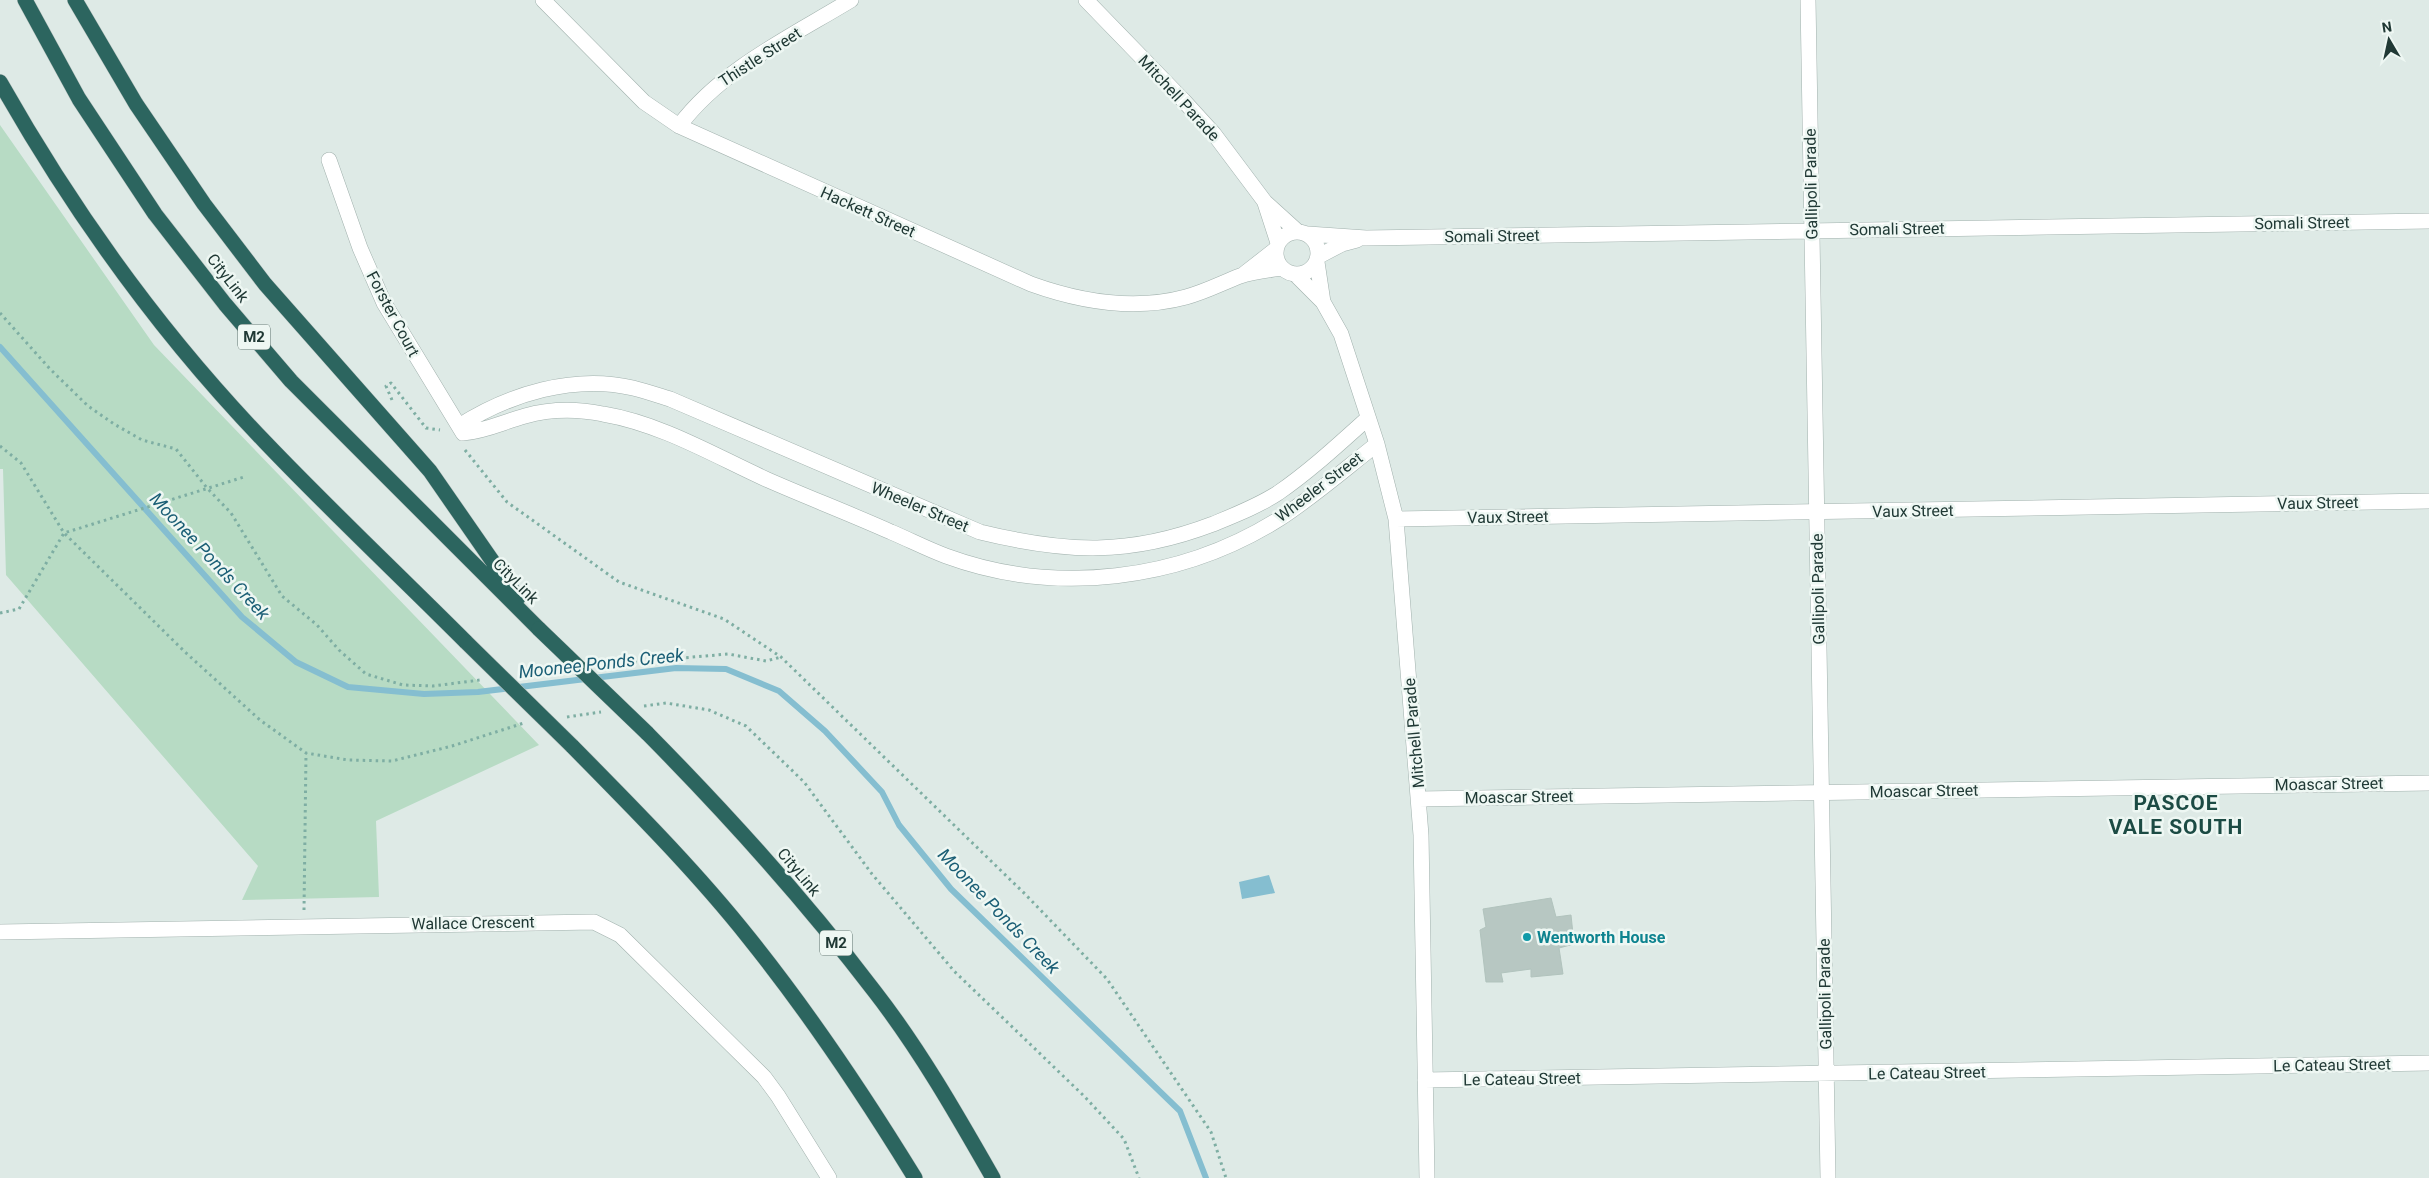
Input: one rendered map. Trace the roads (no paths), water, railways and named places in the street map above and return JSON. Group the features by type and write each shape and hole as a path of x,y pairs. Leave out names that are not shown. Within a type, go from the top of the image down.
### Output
{"highway":[{"name":"CityLink","path":"25,0 79,99 156,214 225,304 291,380 539,628 647,732 733,821 876,993 947,1099 993,1178"},
{"path":"75,0 136,104 204,204 265,284 430,471 539,628"},
{"path":"0,82 40,153 104,246 188,355 264,441 572,746 672,848 749,937 824,1036 915,1178"}],"street":[{"name":"Hackett Street","path":"543,0 644,102 679,126 990,267 1057,293 1104,303 1156,302 1184,298 1212,289 1241,276 1277,246"},
{"name":"Thistle Street","path":"679,126 696,104 727,76 851,0"},
{"name":"Gallipoli Parade","path":"1808,0 1828,1178"},
{"name":"Mitchell Parade","path":"1089,1 1214,134 1264,202 1303,233"},
{"name":"Forster Court","path":"329,160 360,248 384,303 461,429"},
{"name":"Mitchell Parade","path":"1264,202 1277,246"},
{"name":"Somali Street","path":"1303,233 1366,238 2429,221"},
{"path":"1303,233 1317,244 1318,259 1308,272 1289,271 1278,262 1277,246 1286,235 1303,233"},
{"name":"Somali Street","path":"1318,259 1342,244 1366,238"},
{"name":"Mitchell Parade","path":"1318,259 1323,302"},
{"name":"Hackett Street","path":"1241,276 1289,271"},
{"name":"Mitchell Parade","path":"1289,271 1323,302 1340,334 1377,444 1396,519 1419,798 1427,1178"},
{"name":"Wheeler Street","path":"461,429 502,404 554,387 575,384 604,384 632,388 670,399 980,532 1021,542 1097,549 1129,547 1160,542 1202,528 1254,507 1277,494 1317,465 1368,418"},
{"name":"Wheeler Street","path":"461,429 480,431 522,417 547,412 581,411 612,416 656,428 767,480 946,556 996,570 1068,579 1105,579 1140,573 1180,562 1237,541 1278,519 1323,488 1377,444"},
{"name":"Vaux Street","path":"1396,519 2429,501"},
{"name":"Moascar Street","path":"1419,798 2429,783"},
{"name":"Wallace Crescent","path":"0,932 584,921 601,926 620,935 764,1077 829,1178"},
{"name":"Le Cateau Street","path":"1425,1080 2429,1063"}],"water":[{"path":"1269,875 1275,893 1242,899 1239,882"}],"waterway":[{"name":"Moonee Ponds Creek","path":"0,347 242,617 296,662 348,687 424,694 478,692 676,668 726,669 779,691 825,731 882,792 899,825 951,889 1180,1111 1206,1178"}],"place":[{"name":"Wentworth House","path":"1527,937"}],"district":[{"name":"PASCOE VALE SOUTH","path":"2176,815"}]}
